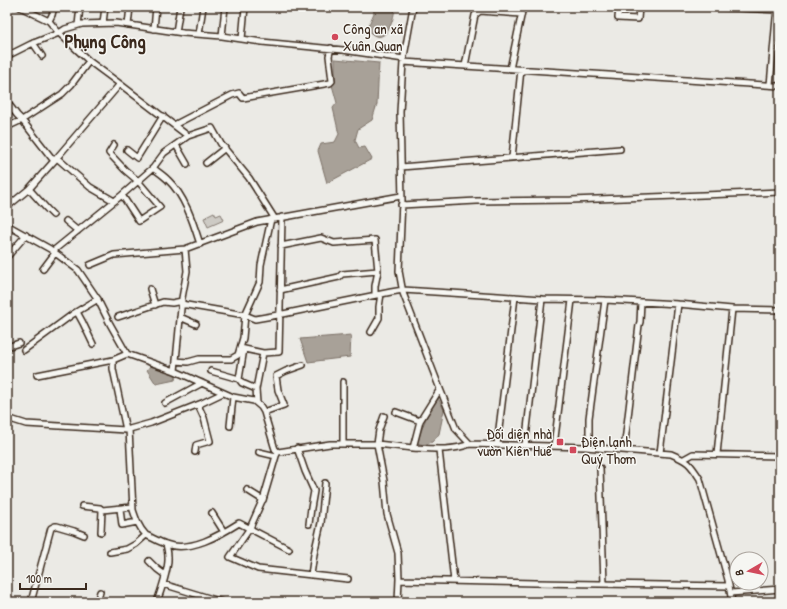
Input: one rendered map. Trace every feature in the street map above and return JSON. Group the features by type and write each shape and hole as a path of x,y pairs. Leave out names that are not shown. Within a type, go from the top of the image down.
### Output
{"street":[{"path":"20,7 49,21 58,33 89,61 188,136"},
{"path":"49,21 54,7"},
{"path":"78,25 80,7"},
{"path":"103,23 105,7"},
{"path":"128,25 130,7"},
{"path":"154,29 156,7"},
{"path":"176,32 180,7"},
{"path":"200,34 203,7"},
{"path":"222,36 225,7"},
{"path":"242,39 245,7"},
{"path":"413,7 404,60 400,112 401,205 399,271 403,290 456,429 470,444"},
{"path":"510,69 523,7"},
{"path":"619,7 618,18 638,19 640,7"},
{"path":"718,7 777,8 770,85"},
{"path":"465,66 475,15 480,11 521,14"},
{"path":"7,56 65,29 78,25 116,23 176,32 332,48 404,60 465,66 780,86"},
{"path":"33,43 42,56"},
{"path":"174,124 232,95 239,94 243,98 330,83 332,81 329,56 332,48"},
{"path":"7,127 22,120 62,94 71,85 89,61"},
{"path":"512,158 521,70"},
{"path":"7,207 29,188 56,160 120,84"},
{"path":"7,102 16,115 56,160 90,187 114,201"},
{"path":"127,150 137,158 162,116"},
{"path":"44,269 54,252 153,168 164,153 188,136 212,128 225,148 249,178 273,219 261,265 260,282 245,315 239,379"},
{"path":"114,145 108,153 138,181 160,208 139,221 122,195"},
{"path":"176,145 187,164"},
{"path":"206,164 225,148"},
{"path":"401,167 620,149"},
{"path":"153,168 168,180 181,198 192,219 200,244"},
{"path":"29,188 54,215"},
{"path":"401,205 780,192"},
{"path":"90,265 114,255 185,249 257,222 401,196"},
{"path":"242,349 263,353 279,352 282,217"},
{"path":"66,221 78,231"},
{"path":"7,225 54,252 78,270 98,299 127,354 175,371 233,397 254,401 262,407 277,454 263,500 250,528 230,557 258,569 348,579"},
{"path":"7,257 26,236"},
{"path":"281,246 321,238 334,243 375,240 378,271 375,286 378,294 379,318 371,332"},
{"path":"175,371 181,303 187,271 185,249"},
{"path":"280,290 339,277 342,274 378,271"},
{"path":"150,289 155,305"},
{"path":"118,317 163,302 181,303 245,315 255,319 403,290 490,295 515,298 605,300 732,309 780,310"},
{"path":"498,445 515,298"},
{"path":"24,350 76,312 98,299"},
{"path":"525,446 542,299"},
{"path":"554,446 572,300"},
{"path":"589,448 589,418 605,300"},
{"path":"624,450 640,322 641,302"},
{"path":"660,453 678,304"},
{"path":"717,454 732,309"},
{"path":"76,312 93,344"},
{"path":"180,317 196,324"},
{"path":"7,347 19,343"},
{"path":"176,361 188,362 199,359 232,360 242,349"},
{"path":"257,403 256,389 263,353"},
{"path":"38,375 113,360 127,354"},
{"path":"113,360 113,369 128,429 132,507 137,522 143,532 146,535 166,544 181,546 198,544 219,535 239,523 289,549"},
{"path":"264,412 284,405 278,390 276,376 303,365"},
{"path":"211,371 239,379 242,383 256,389"},
{"path":"343,382 343,444"},
{"path":"165,402 202,383"},
{"path":"413,448 420,421 440,389"},
{"path":"7,418 26,424 128,429 150,423 198,405 223,393"},
{"path":"230,426 233,397"},
{"path":"195,452 196,445 210,441 204,418 198,405"},
{"path":"396,412 420,421"},
{"path":"384,416 379,430 377,444 384,481 387,514 398,553 398,602"},
{"path":"259,452 277,454 297,448 330,444 377,444 440,450 470,444 554,446 671,454 684,459 692,466 700,479 729,586 399,580"},
{"path":"297,448 314,491 309,524"},
{"path":"440,450 454,581"},
{"path":"684,459 693,454 780,456"},
{"path":"600,468 604,584"},
{"path":"310,575 321,523 325,484"},
{"path":"247,490 263,500"},
{"path":"82,506 100,508 102,510 132,507"},
{"path":"120,509 122,526 137,522"},
{"path":"101,532 102,510"},
{"path":"212,513 224,532"},
{"path":"32,602 51,528 57,526 84,535"},
{"path":"110,552 127,549 136,544 146,535"},
{"path":"156,602 163,584 168,558 166,544"},
{"path":"149,561 157,570 165,575"},
{"path":"163,584 222,602"},
{"path":"732,602 731,593 780,589"},
{"path":"97,602 100,592"}],"shaded area":[{"path":"373,7 395,7 393,20 387,32 378,37 373,35 367,29 374,13"},
{"path":"335,59 379,63 377,104 372,120 358,129 355,140 359,148 365,147 372,159 327,183 318,151 321,144 335,142 339,134 333,108 337,103 332,85 335,81"},
{"path":"214,212 216,216 221,214 224,220 208,227 204,218"},
{"path":"351,335 350,357 308,362 300,339"},
{"path":"151,365 177,373 175,380 156,384 147,370"},
{"path":"438,398 444,410 439,434 432,442 424,445 417,443 428,414"}],"place":[{"name":"Công an xã Xuân Quan","path":"335,37"},
{"name":"Đối diện nhà vườn Kiên Huế","path":"560,442"},
{"name":"Điện lạnh Quý Thơm","path":"573,450"}],"district":[{"name":"Phụng Công","path":"105,41"}]}
